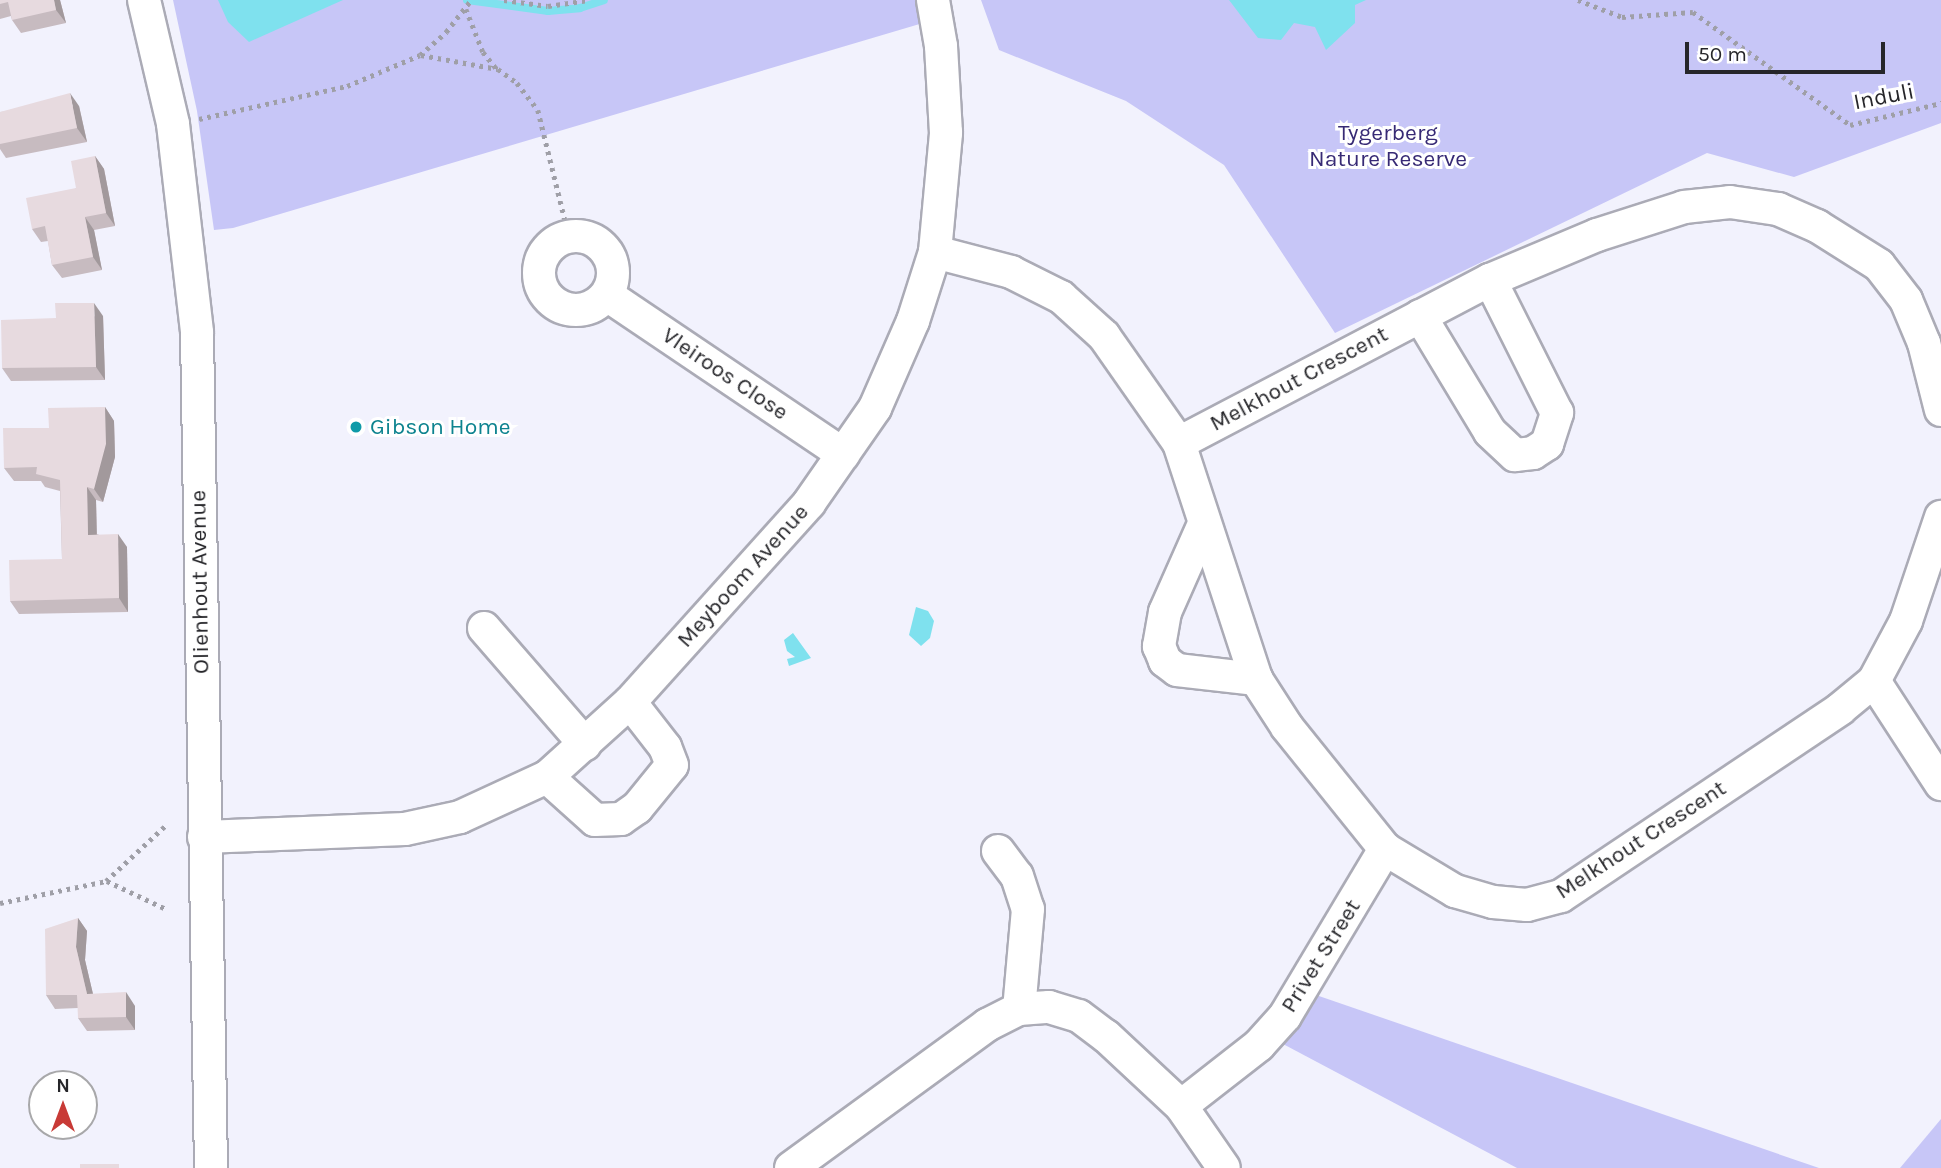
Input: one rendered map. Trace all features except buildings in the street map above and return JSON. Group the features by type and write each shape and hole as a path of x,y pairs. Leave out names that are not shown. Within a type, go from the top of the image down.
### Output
{"street":[{"name":"Olienhout Avenue","path":"144,0 173,124 194,288 211,1168"},
{"name":"Meyboom Avenue","path":"204,837 405,829 460,817 547,777 630,702 808,503 875,408 897,360 935,252 946,133 943,67 933,0"},
{"name":"Melkhout Crescent","path":"1179,443 1490,280 1597,235 1684,207 1730,202 1778,209 1817,226 1879,265 1906,300 1924,343 1941,410"},
{"path":"569,236 582,236 604,247 614,270 607,295 588,309 564,308 544,293 540,282 541,258 548,248 569,236"},
{"name":"Melkhout Crescent","path":"935,252 1011,272 1060,297 1104,336 1179,443 1256,679 1287,727 1385,849 1455,891 1493,902 1528,905 1561,896 1840,709 1874,681 1906,621 1941,517"},
{"path":"1420,316 1489,432 1515,455 1533,453 1547,444 1557,413 1490,280"},
{"name":"Vleiroos Close","path":"607,295 843,454"},
{"path":"1204,524 1164,612 1159,646 1164,661 1177,670 1256,679"},
{"path":"484,628 585,744"},
{"path":"1874,681 1941,785"},
{"path":"547,777 595,820 621,819 637,808 672,765 665,747 630,702"},
{"name":"Privet Street","path":"1181,1105 1259,1045 1285,1016 1385,849"},
{"path":"998,851 1017,876 1028,909 1019,1009"},
{"path":"791,1168 987,1026 1019,1009 1049,1007 1079,1016 1181,1105 1224,1168"}],"path":[{"path":"192,120 347,86 420,55 466,9 471,0"},
{"path":"504,0 548,6 589,0"},
{"name":"Induli","path":"1578,0 1622,17 1693,12 1850,125 1941,103"},
{"path":"466,9 483,52 498,69 517,83 538,110 569,236"},
{"path":"420,55 498,69"},
{"path":"0,904 106,881 166,825"},
{"path":"106,881 166,909"}],"green space":[{"path":"173,0 918,0 923,23 233,228 214,230 197,111"},
{"name":"Tygerberg Nature Reserve","path":"981,0 1941,0 1941,123 1794,177 1707,153 1335,333 1224,165 1126,101 999,50"},
{"path":"1316,995 1819,1168 1517,1168 1283,1044"},
{"path":"1941,1119 1941,1168 1900,1168"}],"shaded area":[{"path":"218,0 343,0 249,42 228,22"},
{"path":"1229,0 1366,0 1355,5 1355,23 1326,50 1315,27 1294,23 1281,40 1258,38"},
{"path":"916,607 928,611 934,621 930,638 921,646 909,635"},
{"path":"793,633 811,658 789,666 787,659 795,657 787,651 784,640"}],"waterway":[{"path":"467,0 548,11 580,8 604,0"}],"place":[{"name":"Gibson Home","path":"356,427"}]}
